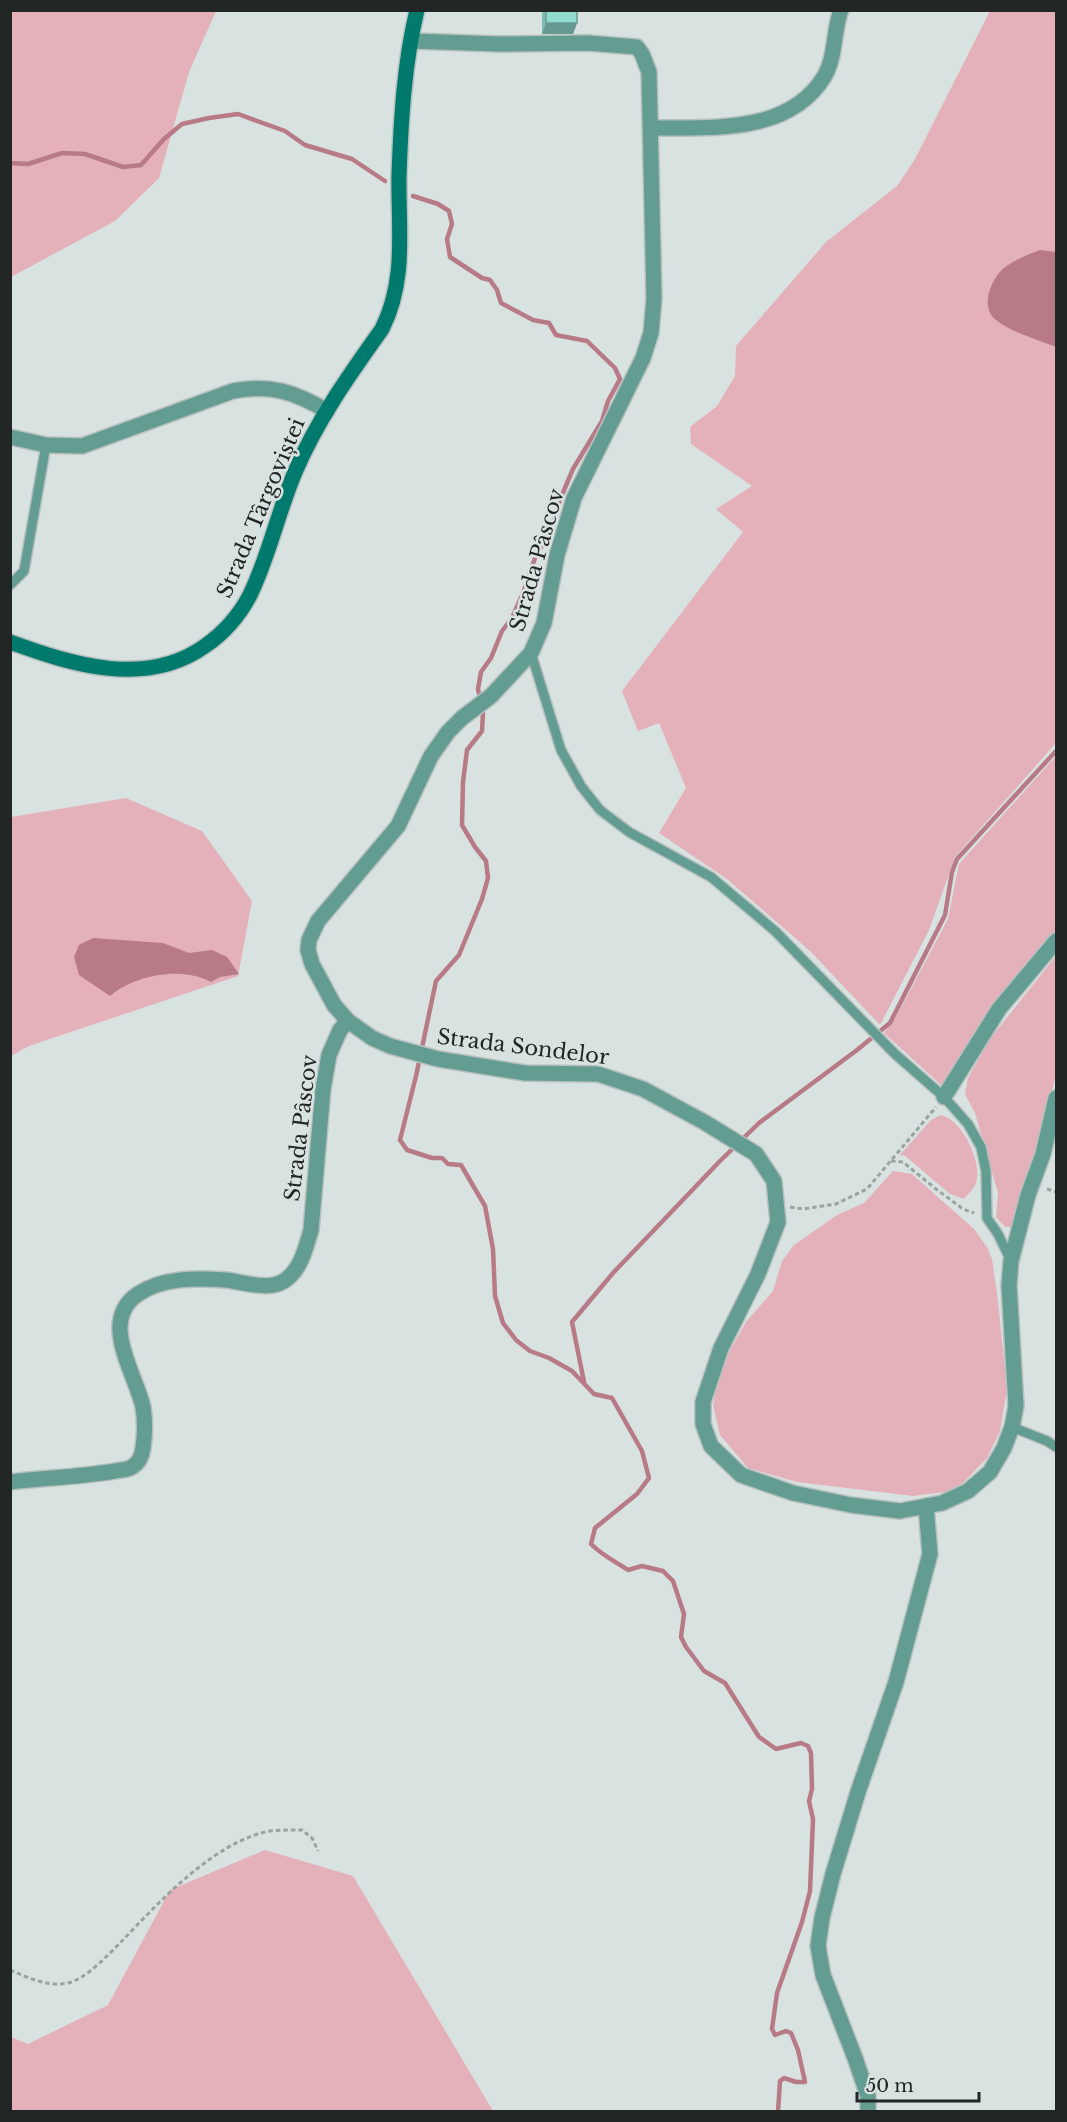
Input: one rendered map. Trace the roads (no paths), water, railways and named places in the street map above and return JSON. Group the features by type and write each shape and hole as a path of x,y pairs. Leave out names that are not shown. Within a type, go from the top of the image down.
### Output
{"main road":[{"name":"Strada Târgoviștei","path":"10,642 79,664 128,670 150,669 169,665 192,655 217,638 234,620 250,595 294,474 310,437 382,329 392,310 396,296 400,245 399,176 402,119 417,10"}],"street":[{"path":"652,128 728,127 775,117 803,102 824,76 833,51 841,10"},
{"name":"Strada Pâscov","path":"10,1482 132,1468 141,1457 144,1437 142,1407 127,1366 120,1335 123,1311 137,1294 158,1284 176,1280 225,1280 266,1285 284,1282 295,1271 305,1251 311,1230 323,1089 329,1055 340,1030 348,1021 334,1005 312,964 308,950 309,940 318,921 398,826 431,756 448,732 491,696 531,653 544,623 557,555 574,498 631,385 651,333 654,299 651,212 652,128 649,72 637,47 588,43 499,44 411,41"},
{"path":"10,437 46,445 82,446 233,391 253,387 288,392 304,397 327,411"},
{"path":"944,1097 999,1009 1056,940"},
{"name":"Strada Sondelor","path":"348,1021 372,1038 390,1046 438,1059 525,1073 598,1074 644,1089 756,1154 774,1181 778,1222 758,1274 721,1348 703,1402 703,1424 711,1446 741,1476 793,1493 851,1506 900,1511 942,1503 968,1491 990,1472 1012,1427 1016,1406 1009,1285 1011,1261 1028,1195 1043,1154 1056,1098"},
{"path":"868,2112 868,2096 823,1975 819,1946 822,1918 833,1874 858,1792 896,1682 930,1554 926,1506"}],"lane":[{"path":"10,585 24,571 46,445"},
{"path":"531,653 561,750 581,786 600,810 629,832 711,877 727,890 775,931 895,1054 944,1097 968,1124 981,1147 986,1171 987,1218 999,1234 1011,1261"},
{"path":"1012,1427 1047,1441 1056,1448"}],"waterway":[{"path":"10,163 28,164 62,153 85,154 123,167 141,165 164,139 182,124 238,114 285,131 305,145 352,159 385,181"},
{"path":"413,196 438,204 449,211 452,224 447,239 450,257 482,278 490,280 497,290 501,303 533,320 549,323 556,335 587,341 615,368 620,379 608,401 602,421 573,469 559,502 552,527 535,558 512,618 502,631 491,658 481,672 478,689 483,713 482,731 467,750 463,782 462,825 486,861 488,878 459,955 436,981 400,1140 407,1150 432,1158 442,1158 448,1164 461,1165 485,1206 493,1249 495,1296 503,1323 516,1340 530,1351 549,1358 572,1371 594,1394 612,1398 642,1451 649,1478 637,1494 595,1528 591,1544 628,1570 642,1566 663,1571 673,1581 684,1614 681,1637 704,1671 725,1683 759,1737 776,1749 801,1743 808,1746 811,1753 812,1789 809,1801 813,1819 810,1891 802,1922 777,1993 772,2029 775,2035 786,2031 791,2033 798,2050 805,2082 784,2078 780,2081 778,2112"},
{"path":"584,1382 572,1322 613,1273 759,1123 890,1023 945,915 952,872 957,859 1056,751"}]}
